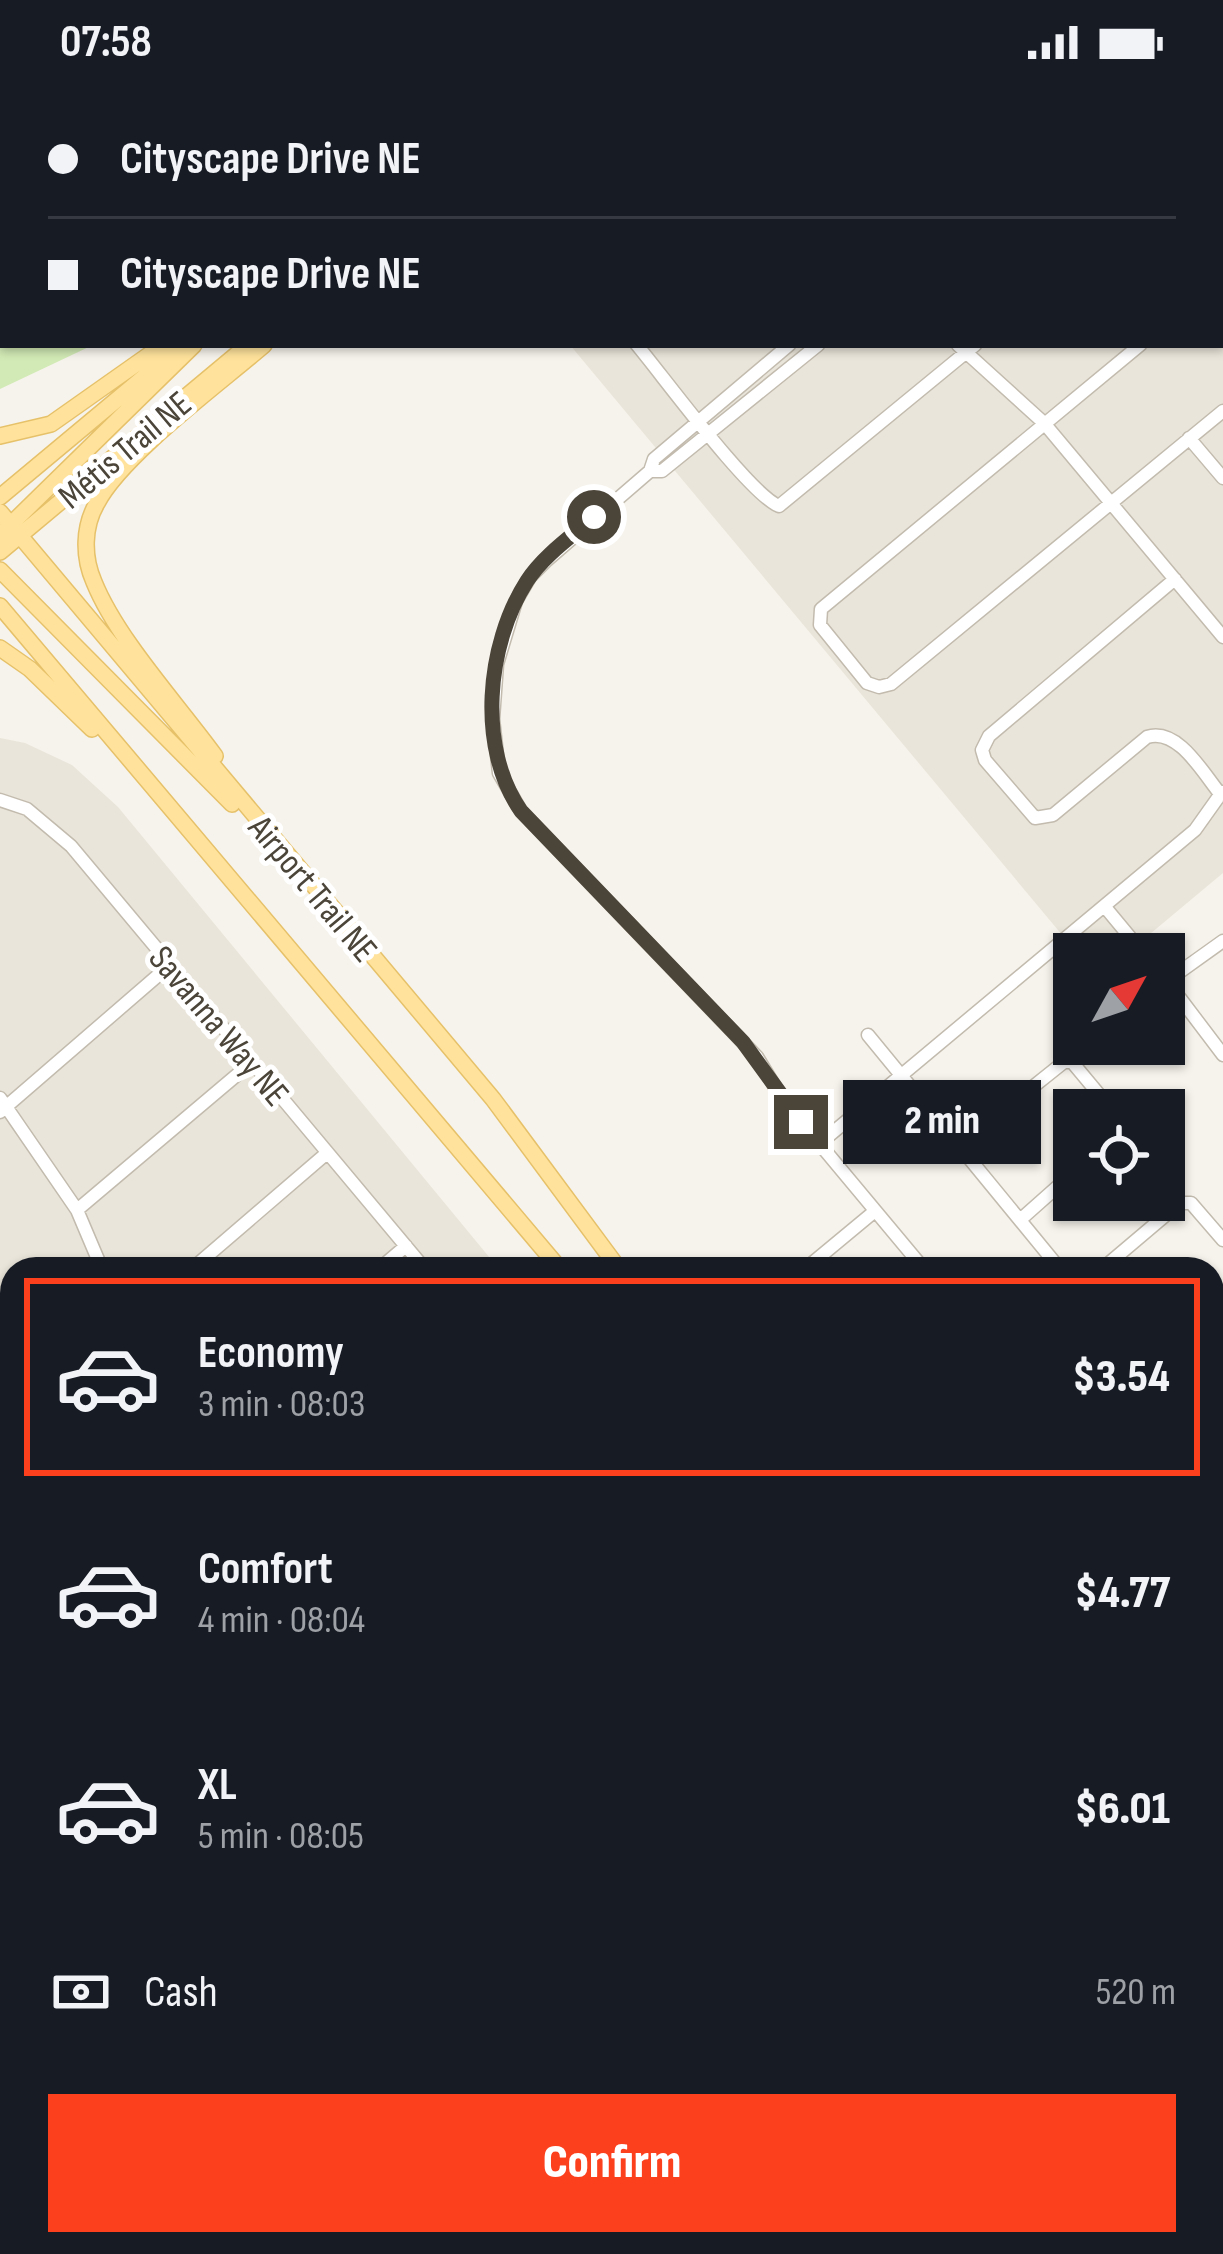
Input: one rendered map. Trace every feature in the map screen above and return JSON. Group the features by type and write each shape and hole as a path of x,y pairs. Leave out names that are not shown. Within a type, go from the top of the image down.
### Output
{"main road":[{"path":"0,436 51,424 159,348"},
{"name":"Métis Trail NE","path":"0,497 178,348"},
{"path":"5,529 191,348"},
{"name":"Métis Trail NE","path":"0,552 5,529 244,348"},
{"path":"260,348 108,485 87,527 86,553 103,603 310,883"},
{"name":"Airport Trail NE","path":"5,529 493,1100 611,1257"},
{"path":"0,570 310,883"},
{"name":"Airport Trail NE","path":"0,606 550,1257"},
{"path":"0,649 30,669 131,765"}],"street":[{"path":"639,348 767,500 778,506 966,348 1044,423 1223,637"},
{"path":"786,348 654,460 650,471 530,577 516,602 494,689 495,749 500,773 521,811 757,1057 783,1100 914,1257"},
{"path":"650,471 662,471 814,348"},
{"path":"1136,348 821,609 820,625 867,683 891,684 1223,411"},
{"path":"1190,438 1223,478"},
{"path":"819,1144 1195,830 1222,793 1173,739 1160,733 1147,737 1053,815 1035,818 985,760 982,750 989,736 1175,579"},
{"name":"Savanna Way NE","path":"0,800 27,808 70,846 415,1257"},
{"path":"1105,907 1127,933"},
{"path":"1185,966 1223,940"},
{"path":"97,1257 77,1210 2,1106 170,965"},
{"path":"1185,1004 1223,1054"},
{"path":"868,1035 1050,1257"},
{"path":"959,1146 1064,1062 1072,1062 1094,1089"},
{"path":"77,1210 250,1064"},
{"path":"206,1257 327,1153"},
{"path":"1020,1220 1053,1191"},
{"path":"1116,1257 1180,1203 1191,1203 1223,1240"},
{"path":"819,1257 875,1211"},
{"path":"393,1257 406,1246"}],"shaded area":[{"path":"573,348 1223,348 1223,873 1151,933 1060,933"},
{"path":"0,738 25,743 72,765 118,807 489,1257 0,1257"}],"green space":[{"path":"0,348 87,348 0,389"}],"route":[{"path":"594,517 530,577 516,602 494,689 500,773 521,811 757,1057 801,1122"}]}
